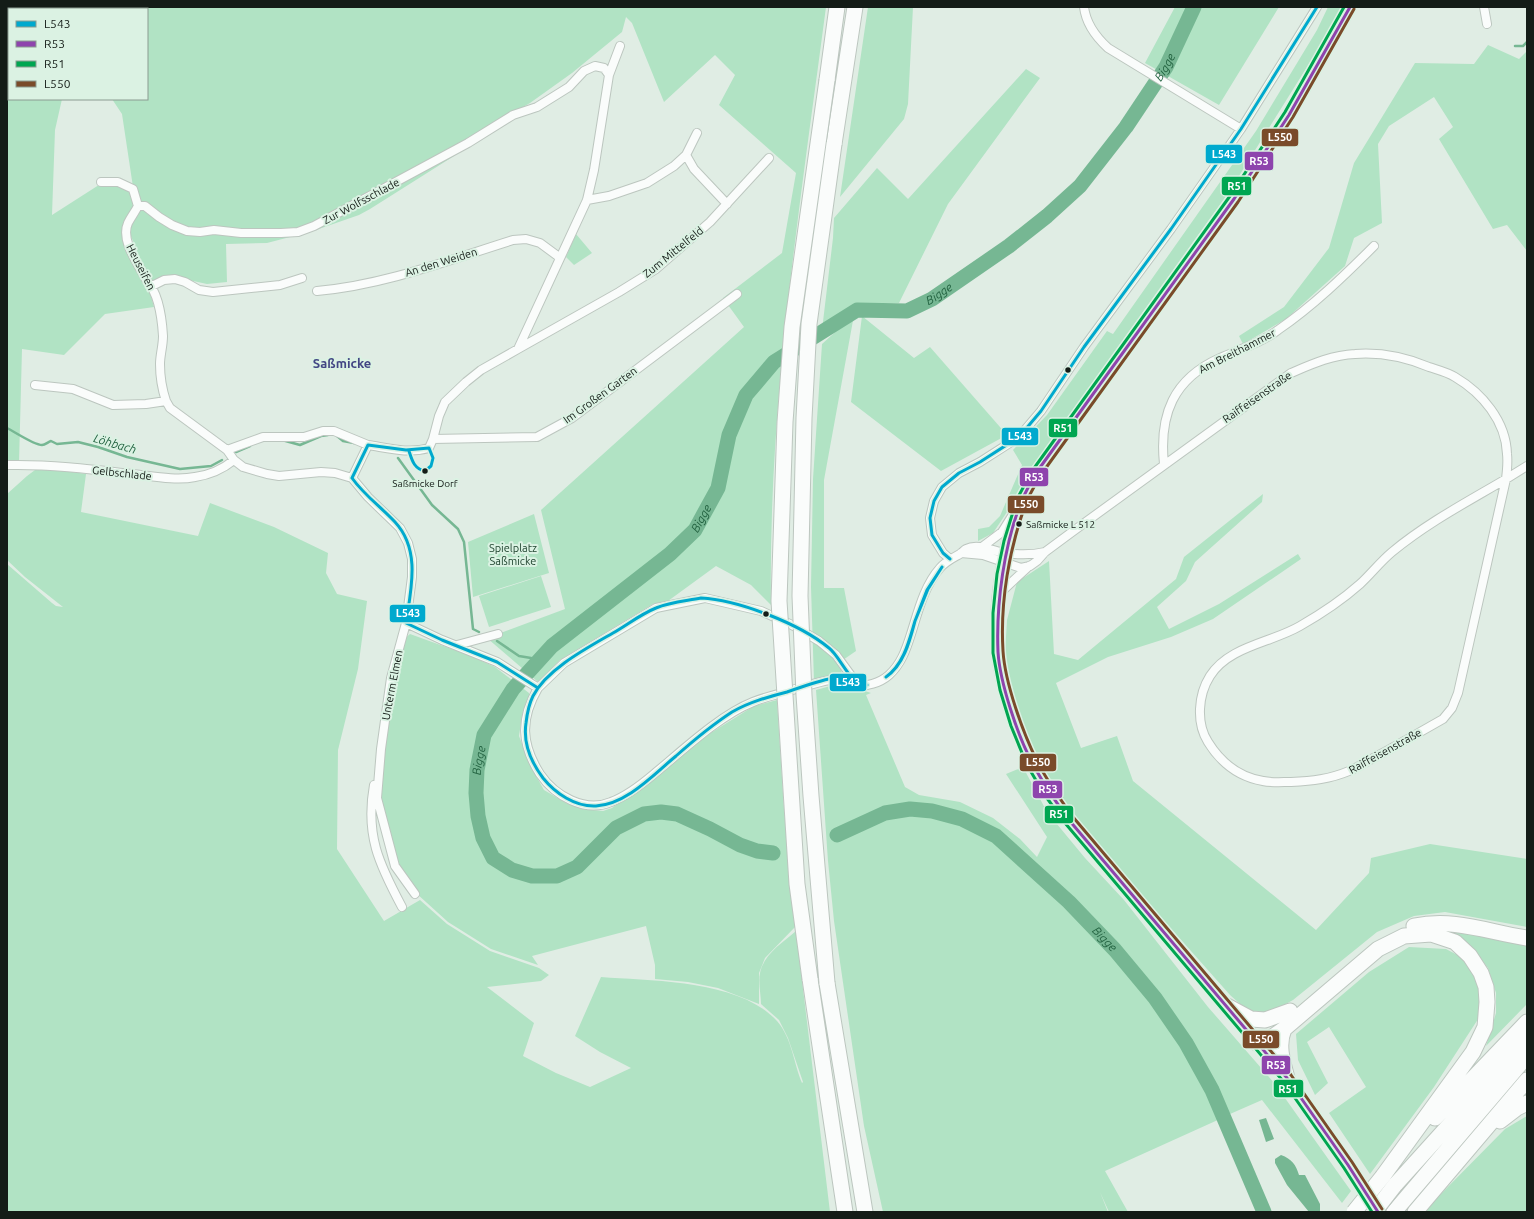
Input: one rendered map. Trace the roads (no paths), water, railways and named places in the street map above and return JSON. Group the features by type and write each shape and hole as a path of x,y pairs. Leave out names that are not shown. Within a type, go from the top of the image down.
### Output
{"highway":[{"path":"837,7 792,327 785,422 779,601 798,884 810,979 844,1208"},
{"path":"854,7 810,324 800,516 800,596 804,695 812,811 827,983 860,1190 865,1212"},
{"path":"1258,1044 1267,1032 1290,1011 1378,942 1410,927 1428,924 1465,924 1527,938"},
{"path":"1258,1044 1271,1038 1284,1029 1378,949 1404,936 1431,934 1455,942 1470,956 1481,973 1486,987 1487,1002 1485,1028 1473,1052 1397,1158 1354,1212"},
{"path":"1227,1006 1251,1019 1265,1020 1290,1011"},
{"path":"1397,1158 1527,1022"},
{"path":"1284,1029 1280,1042 1287,1078"},
{"path":"1374,1212 1395,1185 1527,1039"},
{"path":"1396,1209 1527,1056"},
{"path":"1415,1212 1527,1080"},
{"path":"1465,1153 1502,1119 1527,1103"},
{"path":"860,1190 868,1212"}],"main road":[{"path":"1350,7 1289,115 1234,200 1036,473 1022,500 1005,558 998,614 998,653 1005,689 1016,724 1032,763 1048,791 1069,820 1287,1078 1348,1165 1378,1212"}],"street":[{"path":"1084,7 1089,25 1101,41 1116,54 1174,87 1241,129"},
{"path":"950,559 943,553 932,535 930,518 934,501 942,487 959,473 980,462 1019,437 1041,411 1084,347 1171,229 1241,129 1317,7"},
{"path":"1484,7 1487,24"},
{"path":"227,450 263,437 304,437 323,431 334,431 368,445 409,451 429,448 445,402 481,370 518,348 559,257 587,200 594,170 609,75 620,46"},
{"name":"Zur Wolfsschlade","path":"138,206 145,206 158,217 187,231 200,232 214,230 274,233 298,232 314,226 454,150 513,115 537,107 569,87 584,71 596,66 604,68 609,75"},
{"path":"587,200 609,196 647,183 674,166 686,155 697,133"},
{"path":"686,155 694,169 727,204"},
{"name":"Zum Mittelfeld","path":"518,348 619,292 656,268 683,246 727,204 769,158"},
{"path":"101,182 118,182 133,189 138,206"},
{"name":"Heuseifen","path":"138,206 128,223 126,230 127,238 147,281 152,286 159,307 162,336 160,364 162,387 166,401"},
{"name":"An den Weiden","path":"317,291 342,289 377,282 513,240 526,239 540,243 559,257"},
{"name":"Am Breithammer","path":"1164,464 1162,444 1164,424 1171,403 1181,387 1195,372 1214,361 1252,345 1276,332 1300,314 1351,269 1374,246"},
{"path":"152,286 164,280 175,278 199,290 213,292 280,285 302,278"},
{"name":"Im Großen Garten","path":"433,439 537,437 572,418 737,294"},
{"name":"Raiffeisenstraße","path":"1000,593 1037,561 1045,552 1291,372 1320,360 1354,354 1380,353 1409,359 1453,376 1473,388 1485,401 1498,420 1504,437 1507,453 1506,479 1458,693 1452,708 1443,718 1351,771 1330,778 1308,781 1265,782 1249,777 1229,767 1216,754 1205,737 1200,718 1201,697 1210,676 1221,662 1244,649 1271,640 1299,627 1329,609 1360,584 1390,554 1418,532 1506,479 1527,466"},
{"path":"35,385 72,389 113,405 146,404 166,401 170,408 210,439 227,450 234,460 243,467 273,475 279,476 321,472 335,473 352,478 368,445"},
{"name":"Gelbschlade","path":"7,465 39,464 169,478 195,478 227,466 234,460"},
{"name":"Unterm Elmen","path":"352,478 368,497 400,528 408,543 412,559 412,577 406,623 391,678 381,749 377,798 395,866 415,894"},
{"path":"982,548 1002,532 1022,500"},
{"path":"864,685 855,681 836,655 818,641 792,626 761,611 704,598 656,608 564,663 538,688 532,699 524,735 528,750 535,766 550,787 555,791 567,798 592,806 611,802 638,786 707,731 730,715 753,702 832,679 864,685 880,681 896,668 905,653 921,604 930,584 940,568 950,559 966,549 975,547 982,548 1005,558 1021,568 1030,566"},
{"name":"Raiffeisenstraße","path":"1005,558 1045,552"},
{"path":"961,553 1005,558"},
{"path":"406,623 442,640 497,662 538,688"},
{"path":"457,645 498,634"},
{"name":"Unterm Elmen","path":"381,749 371,798 372,839 379,861 402,907"}],"waterway":[{"name":"Bigge","path":"773,853 757,851 740,845 677,814 661,812 644,814 616,828 577,867 557,876 532,876 512,870 493,858 483,838 478,816 476,793 477,770 484,735 513,689 552,646 670,554 695,530 718,488 729,435 746,395 774,362 857,310 907,311 932,299 1009,246 1047,216 1080,186 1126,127 1166,67 1194,7"},
{"path":"1515,46 1523,46 1527,42"},
{"name":"Löhbach","path":"7,428 30,441 43,445 51,441 57,444 78,442 127,457 180,469 211,466 222,460"},
{"path":"282,440 300,445 321,436 328,435"},
{"path":"337,436 343,441 354,443"},
{"path":"236,452 250,446"},
{"path":"398,458 432,505 458,529 464,542 473,629 479,632"},
{"path":"497,641 519,656 531,658 537,663"},
{"name":"Bigge","path":"837,835 885,813 910,809 932,811 962,819 996,836 1069,902 1115,950 1155,998 1186,1043 1212,1090 1264,1212"}],"place":[{"name":"Saßmicke Dorf","path":"425,471"},
{"name":"Saßmicke L 512","path":"1019,524"}],"district":[{"name":"Saßmicke","path":"342,363"}],"park label":[{"name":"Spielplatz Saßmicke","path":"513,554"}]}
